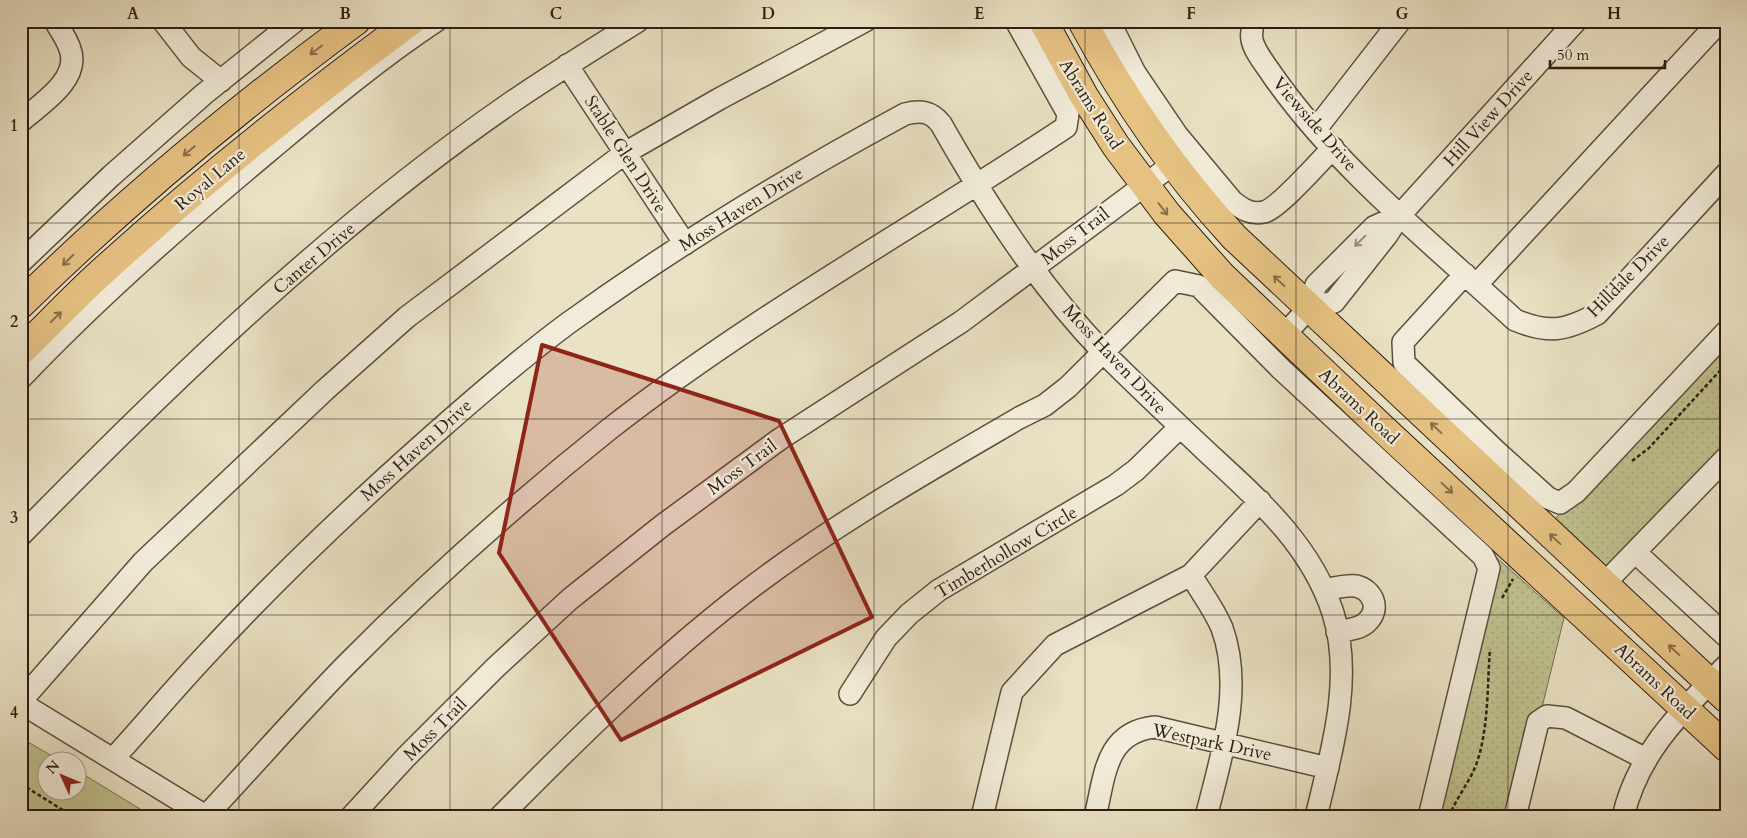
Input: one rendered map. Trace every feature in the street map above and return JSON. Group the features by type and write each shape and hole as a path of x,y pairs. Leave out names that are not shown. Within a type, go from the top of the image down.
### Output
{"main road":[{"name":"Royal Lane","path":"21,304 85,243 171,166 240,109 356,21"},
{"name":"Royal Lane","path":"21,351 148,230 262,136 411,21"},
{"name":"Abrams Road","path":"1042,21 1095,113 1144,184 1199,251 1284,335 1726,747"},
{"name":"Abrams Road","path":"1082,21 1128,100 1172,164 1234,238 1604,584 1720,682"}],"street":[{"path":"21,121 63,83 72,67 70,50 55,21"},
{"path":"163,21 191,57 221,81"},
{"path":"21,262 111,176 221,81 295,21"},
{"path":"21,378 96,305 233,181 404,42 436,21"},
{"name":"Canter Drive","path":"21,535 132,422 227,333 321,251 417,172 507,105 638,21"},
{"path":"865,21 719,98 624,153 407,317 325,390 143,562 21,702 207,816 344,666 438,575 608,430 705,359 809,288 976,186 1066,126 1068,114 1016,21"},
{"path":"1109,21 1135,73 1177,135 1232,201 1244,210 1266,212 1277,204 1333,148"},
{"name":"Viewside Drive","path":"1254,21 1252,40 1257,52 1283,89 1333,148 1400,215"},
{"path":"1316,129 1400,21"},
{"name":"Hill View Drive","path":"1400,215 1576,21"},
{"path":"1720,21 1471,279 1403,342 1404,363 1548,498 1560,502 1576,492 1726,332"},
{"name":"Stable Glen Drive","path":"567,65 685,244"},
{"name":"Moss Haven Drive","path":"113,759 204,656 273,585 394,469 481,393 566,326 685,244 802,170 904,114 916,111 927,112 935,116 976,186 1034,268 1103,352 1260,502 1301,547 1324,590 1338,632 1341,679 1336,725 1316,817"},
{"name":"Moss Trail","path":"351,817 406,757 496,667 570,599 648,537 780,439 961,322 1172,164"},
{"name":"Hilldale Drive","path":"1400,215 1515,320 1532,327 1552,330 1576,325 1597,314 1726,174"},
{"path":"1284,335 1308,309 1316,285 1374,227 1400,215"},
{"path":"500,817 576,740 663,659 740,596 851,518 1019,418 1045,405 1068,387 1175,281 1199,286 1281,369 1483,556 1489,568 1430,817"},
{"name":"Timberhollow Circle","path":"850,694 886,638 909,614 939,590 1116,485 1136,470 1180,427"},
{"path":"1604,584 1726,458"},
{"path":"982,817 1012,692 1055,645 1191,575 1260,502"},
{"path":"1635,552 1726,636"},
{"path":"1191,575 1218,621 1228,650 1232,678 1224,744 1206,817"},
{"path":"1324,590 1358,587 1370,593 1375,602 1374,614 1367,622 1358,627 1338,632"},
{"path":"1623,817 1631,791 1655,744 1685,709 1720,682"},
{"path":"1515,817 1538,722 1547,716 1566,718 1646,759"},
{"name":"Westpark Drive","path":"1095,817 1110,756 1119,742 1130,733 1142,728 1156,727 1328,768"}],"path":[{"path":"1498,605 1513,578"},
{"path":"1449,817 1468,783 1481,752 1490,648"},
{"path":"21,784 74,817"},
{"path":"38,817 46,813 70,814"}],"highlighted area":[{"path":"542,345 779,421 872,617 621,740 499,553"}],"green space":[{"path":"1726,336 1726,451 1611,571 1554,520"},
{"path":"1496,557 1564,618 1515,817 1433,817"},
{"path":"21,738 42,750 38,750 38,800 88,800 88,777 153,817 21,817"}]}
